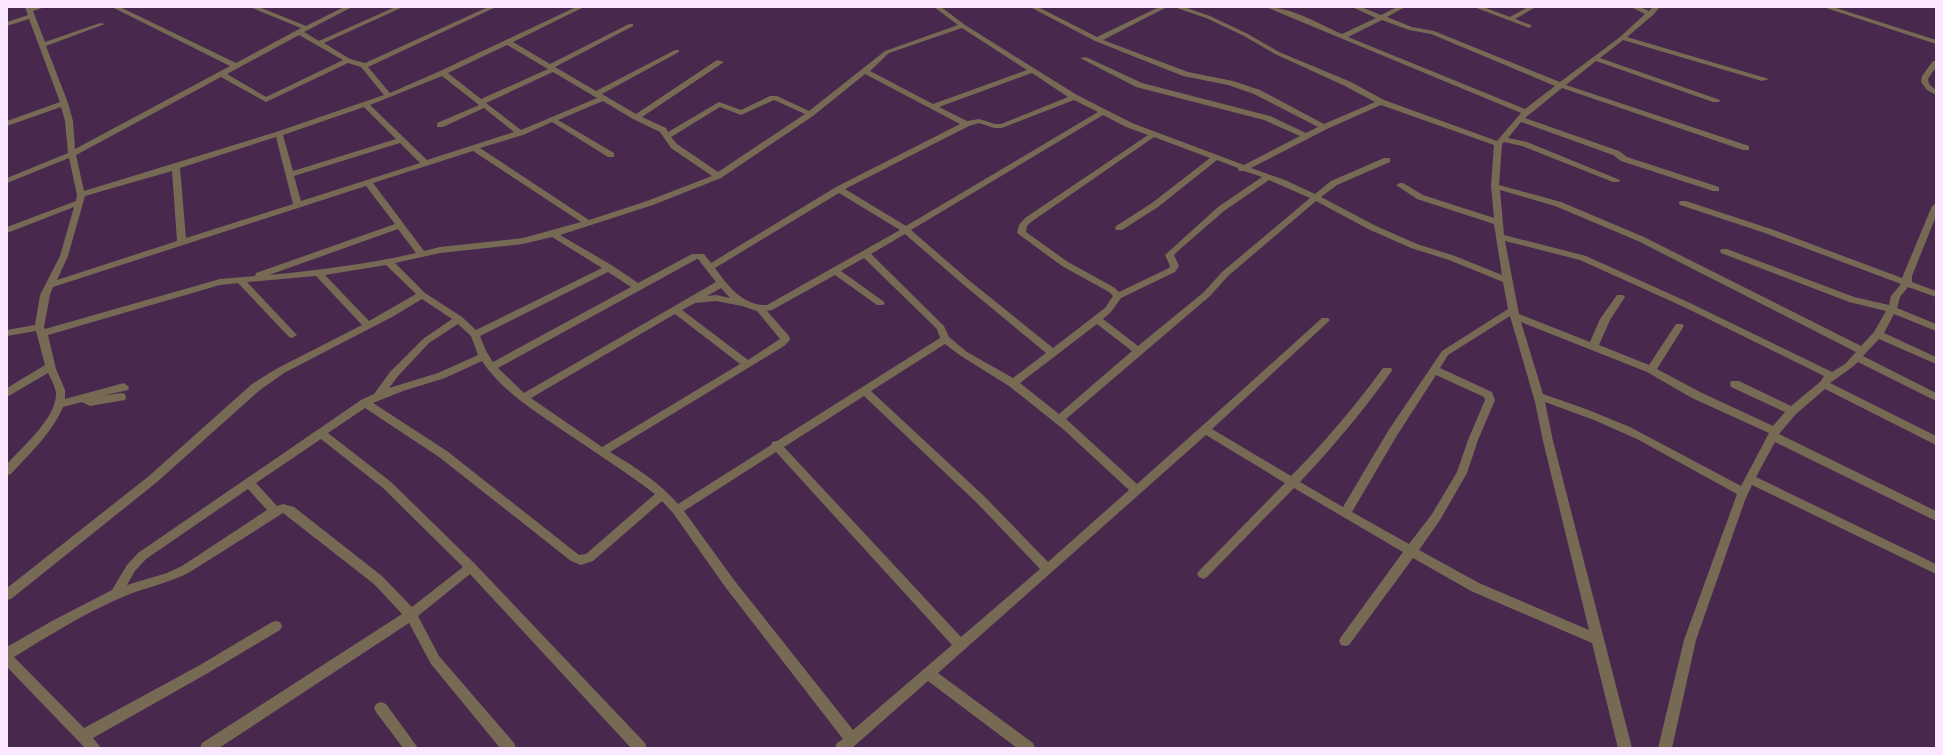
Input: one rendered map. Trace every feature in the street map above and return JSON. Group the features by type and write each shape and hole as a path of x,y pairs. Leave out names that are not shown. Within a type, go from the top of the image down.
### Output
{"street":[{"path":"7,24 30,11 42,7"},
{"path":"115,7 236,66"},
{"path":"125,11 135,7"},
{"path":"253,7 303,30 318,43 348,60 365,66 492,7"},
{"path":"7,181 72,154 303,30 349,7"},
{"path":"318,43 400,7"},
{"path":"7,230 80,198 366,105 443,73 581,7"},
{"path":"937,7 963,26 1074,97 1103,112 1152,135 1216,158 1316,198 1371,227 1414,246 1452,258 1509,281"},
{"path":"1033,7 1097,40 1186,74 1230,83 1257,92 1324,127"},
{"path":"1097,40 1164,7"},
{"path":"1177,7 1208,17 1246,35 1276,53 1348,84 1381,102 1500,142 1524,144 1616,180"},
{"path":"1269,7 1291,14 1523,115 1616,153 1624,159 1716,189"},
{"path":"1354,7 1411,29 1432,32 1560,85 1746,148"},
{"path":"1342,37 1402,7"},
{"path":"1477,7 1529,26"},
{"path":"1510,19 1533,7"},
{"path":"1634,7 1654,10"},
{"path":"1826,7 1936,42"},
{"path":"1625,748 1538,396 1514,313 1500,237 1495,186 1500,142 1523,115 1560,85 1596,59 1654,10"},
{"path":"7,471 54,417 61,404 61,393 50,367 41,330 42,305 64,256 80,198 72,154 69,121 64,103 30,11"},
{"path":"43,45 102,24"},
{"path":"440,125 483,104 631,25"},
{"path":"7,334 41,330 220,282 318,273 388,262 422,254 523,241 553,234 588,223 650,203 718,176 810,114 865,72 892,49 963,26"},
{"path":"1622,38 1765,79"},
{"path":"506,42 636,117 663,130 674,146 718,176"},
{"path":"50,285 520,133 599,96 678,51"},
{"path":"1084,58 1139,85 1267,118 1306,136"},
{"path":"1596,59 1716,100"},
{"path":"222,74 266,100 348,60"},
{"path":"636,117 720,62"},
{"path":"1936,63 1922,81 1926,87 1936,93"},
{"path":"365,66 364,68 389,96"},
{"path":"931,107 1034,70"},
{"path":"865,72 966,124"},
{"path":"443,73 520,133"},
{"path":"710,267 839,189 966,124 979,121 994,126 1002,126 1074,97"},
{"path":"667,136 718,104 742,113 773,98 777,98 810,114"},
{"path":"1242,169 1324,127 1381,102"},
{"path":"7,124 64,103"},
{"path":"366,105 426,164"},
{"path":"761,310 769,308 865,254 1103,112"},
{"path":"552,119 611,155"},
{"path":"279,134 298,206"},
{"path":"1118,296 1112,290 1065,264 1021,233 1021,229 1028,220 1152,135"},
{"path":"290,175 401,140"},
{"path":"474,148 588,223"},
{"path":"1119,228 1155,205 1216,158"},
{"path":"1058,420 1138,351 1208,294 1231,269 1277,228 1334,183 1386,160"},
{"path":"176,167 182,243"},
{"path":"1013,383 1108,310 1118,296 1172,270 1175,266 1170,255 1176,248 1221,209 1268,178"},
{"path":"368,183 422,254"},
{"path":"1400,185 1420,197 1498,222"},
{"path":"1495,186 1558,204 1641,239 1860,354 1936,397"},
{"path":"839,189 905,229 968,284 1053,353"},
{"path":"1683,203 1768,231 1936,294"},
{"path":"1666,748 1690,640 1743,492 1774,433 1792,411 1824,384 1826,380 1848,366 1878,334 1892,310 1896,296 1907,282 1907,276 1933,222 1936,206"},
{"path":"242,280 400,225"},
{"path":"553,234 610,268 638,287"},
{"path":"1500,237 1583,258 1686,305 1832,376"},
{"path":"1724,251 1852,300 1892,310 1936,328"},
{"path":"865,254 941,328 945,339 964,354 1013,383 1058,420 1136,490"},
{"path":"491,367 695,256 701,256 722,284 742,303"},
{"path":"388,262 422,295 459,319 475,335 484,356 491,367 523,398 637,474 663,494 677,510 730,584 852,740"},
{"path":"475,335 610,268"},
{"path":"834,271 880,303"},
{"path":"318,273 368,326"},
{"path":"242,280 292,335"},
{"path":"523,398 722,284"},
{"path":"7,595 153,479 256,388 280,371 368,326 422,295"},
{"path":"1593,347 1605,319 1620,297"},
{"path":"602,452 748,365 785,340 784,336 761,310 742,303 716,298 692,301"},
{"path":"675,310 748,365"},
{"path":"1514,313 1593,347 1652,370 1696,395 1936,516"},
{"path":"1345,514 1392,434 1445,353 1514,313"},
{"path":"379,395 394,374 426,341 459,319"},
{"path":"1097,319 1138,351"},
{"path":"842,748 929,674 960,645 1048,569 1244,395 1325,320"},
{"path":"1652,370 1679,326"},
{"path":"1878,334 1936,361"},
{"path":"677,510 945,339"},
{"path":"116,594 131,568 142,556 322,434 365,403 379,395 437,378 484,356"},
{"path":"7,393 50,367"},
{"path":"1203,574 1294,483 1328,446 1364,402 1387,370"},
{"path":"1345,641 1436,517 1462,473 1473,440 1490,400 1488,395 1435,370"},
{"path":"1735,384 1792,411"},
{"path":"1824,384 1936,442"},
{"path":"61,404 124,387"},
{"path":"864,390 1005,522 1048,569"},
{"path":"1538,396 1573,407 1654,443 1724,484 1743,492"},
{"path":"85,398 90,402 121,397"},
{"path":"365,403 443,454 575,558 581,560 589,558 663,494"},
{"path":"1204,429 1345,514 1412,550 1475,587 1599,640"},
{"path":"322,434 387,485 471,567 640,748"},
{"path":"776,446 960,645"},
{"path":"1750,479 1936,569"},
{"path":"249,483 275,511"},
{"path":"7,654 56,625 116,594 170,577 186,569 275,511 283,508 290,510 378,580 411,615 435,660 509,748"},
{"path":"206,748 411,615 471,567"},
{"path":"83,736 204,669 276,626"},
{"path":"7,658 94,748"},
{"path":"929,674 1028,748"},
{"path":"381,708 411,748"}]}
